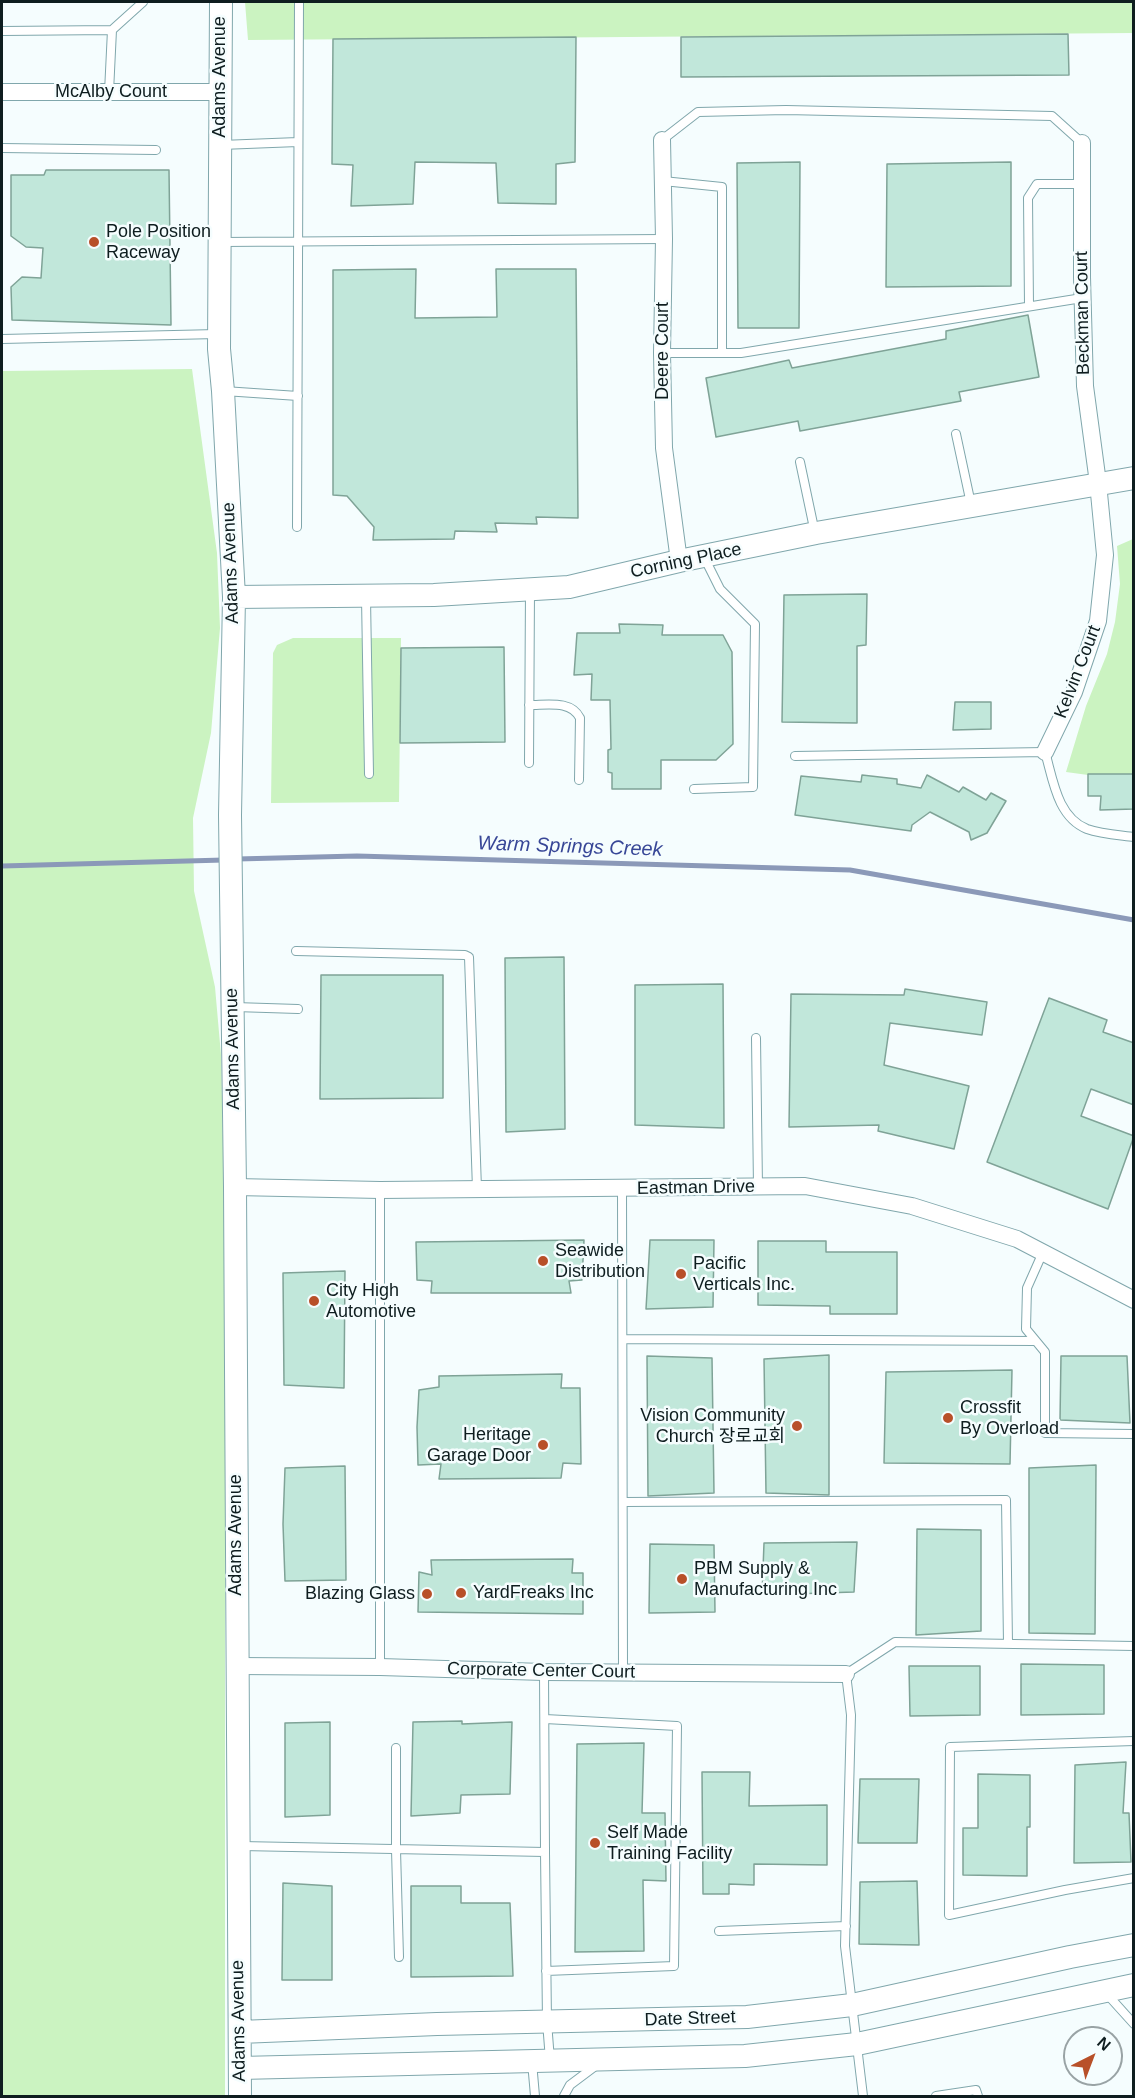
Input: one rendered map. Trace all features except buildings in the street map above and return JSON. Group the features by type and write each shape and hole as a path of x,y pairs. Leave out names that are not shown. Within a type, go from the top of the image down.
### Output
{"street":[{"name":"Adams Avenue","path":"221,2 219,334 234,597 230,815 235,1188 240,2097"},
{"name":"McAlby Count","path":"2,92 220,92"},
{"name":"Deere Court","path":"662,140 664,448 679,561"},
{"name":"Beckman Court","path":"1082,143 1084,386 1098,483"},
{"name":"Corning Place","path":"234,597 434,595 569,586 816,533 1134,478"},
{"name":"Kelvin Court","path":"1045,752 1074,692 1098,621 1105,555 1098,483"},
{"name":"Eastman Drive","path":"235,1188 477,1190 805,1186 912,1206 1017,1239 1134,1300"},
{"name":"Corporate Center Court","path":"237,1666 544,1672 846,1674"},
{"name":"Date Street","path":"240,2032 437,2024 747,2017 852,2006 1070,1957 1134,1945"},
{"path":"240,2068 745,2056 857,2044 1134,1985"}],"lane":[{"path":"2,31 112,30 143,2"},
{"path":"297,527 299,2"},
{"path":"109,92 112,30"},
{"path":"662,140 698,112 786,110 1052,116 1082,143"},
{"path":"220,145 298,142"},
{"path":"2,148 156,150"},
{"path":"663,181 722,187 722,353"},
{"path":"1029,306 1028,198 1037,184 1082,184"},
{"path":"220,242 664,239"},
{"path":"662,353 741,353 1082,298"},
{"path":"2,339 219,334"},
{"path":"223,391 298,396"},
{"path":"956,434 971,506"},
{"path":"800,462 816,533"},
{"path":"694,789 753,788 755,624 720,589 704,557"},
{"path":"529,763 530,589"},
{"path":"366,597 369,774"},
{"path":"529,705 567,705 576,710 580,718 579,780"},
{"path":"795,756 1045,752 1058,800 1070,818 1086,829 1134,837"},
{"path":"296,951 465,955 469,957 477,1190"},
{"path":"233,1007 298,1009"},
{"path":"756,1038 758,1187"},
{"path":"622,1188 623,1673"},
{"path":"380,1667 381,1190"},
{"path":"1043,1252 1027,1288 1026,1329 1045,1352 1045,1433 1134,1434"},
{"path":"623,1340 1035,1341"},
{"path":"623,1502 1006,1500 1008,1644"},
{"path":"863,2097 845,1946 851,1715 846,1674 895,1642 1134,1646"},
{"path":"535,2097 547,2022 544,1672"},
{"path":"545,1719 677,1726 674,1966 546,1971"},
{"path":"1134,1741 950,1747 949,1915 1134,1878"},
{"path":"396,1748 399,1957"},
{"path":"238,1845 545,1852"},
{"path":"719,1931 846,1926"},
{"path":"1104,1990 1134,2024"},
{"path":"564,2097 570,2085 604,2059"},
{"path":"936,2097 976,2090 978,2097"}],"green space":[{"path":"245,2 1133,2 1134,33 248,40"},
{"path":"192,369 217,553 220,628 211,733 193,818 194,891 215,987 221,1055 225,1228 225,2096 2,2096 2,371"},
{"path":"1133,539 1133,774 1088,775 1066,772 1086,706 1107,654 1115,622 1120,584 1117,546"},
{"path":"293,638 401,638 399,802 271,803 273,653 277,645"}],"waterway":[{"name":"Warm Springs Creek","path":"237,859 357,856 850,870 1134,920"},
{"name":"Warm Springs Creek","path":"2,866 224,860"}],"place":[{"name":"Pole Position Raceway","path":"94,242"},
{"name":"Seawide Distribution","path":"543,1261"},
{"name":"Pacific Verticals Inc.","path":"681,1274"},
{"name":"City High Automotive","path":"314,1301"},
{"name":"Crossfit By Overload","path":"948,1418"},
{"name":"Vision Community Church 장로교회","path":"797,1426"},
{"name":"Heritage Garage Door","path":"543,1445"},
{"name":"PBM Supply & Manufacturing Inc","path":"682,1579"},
{"name":"YardFreaks Inc","path":"461,1593"},
{"name":"Blazing Glass","path":"427,1594"},
{"name":"Self Made Training Facility","path":"595,1843"}]}
